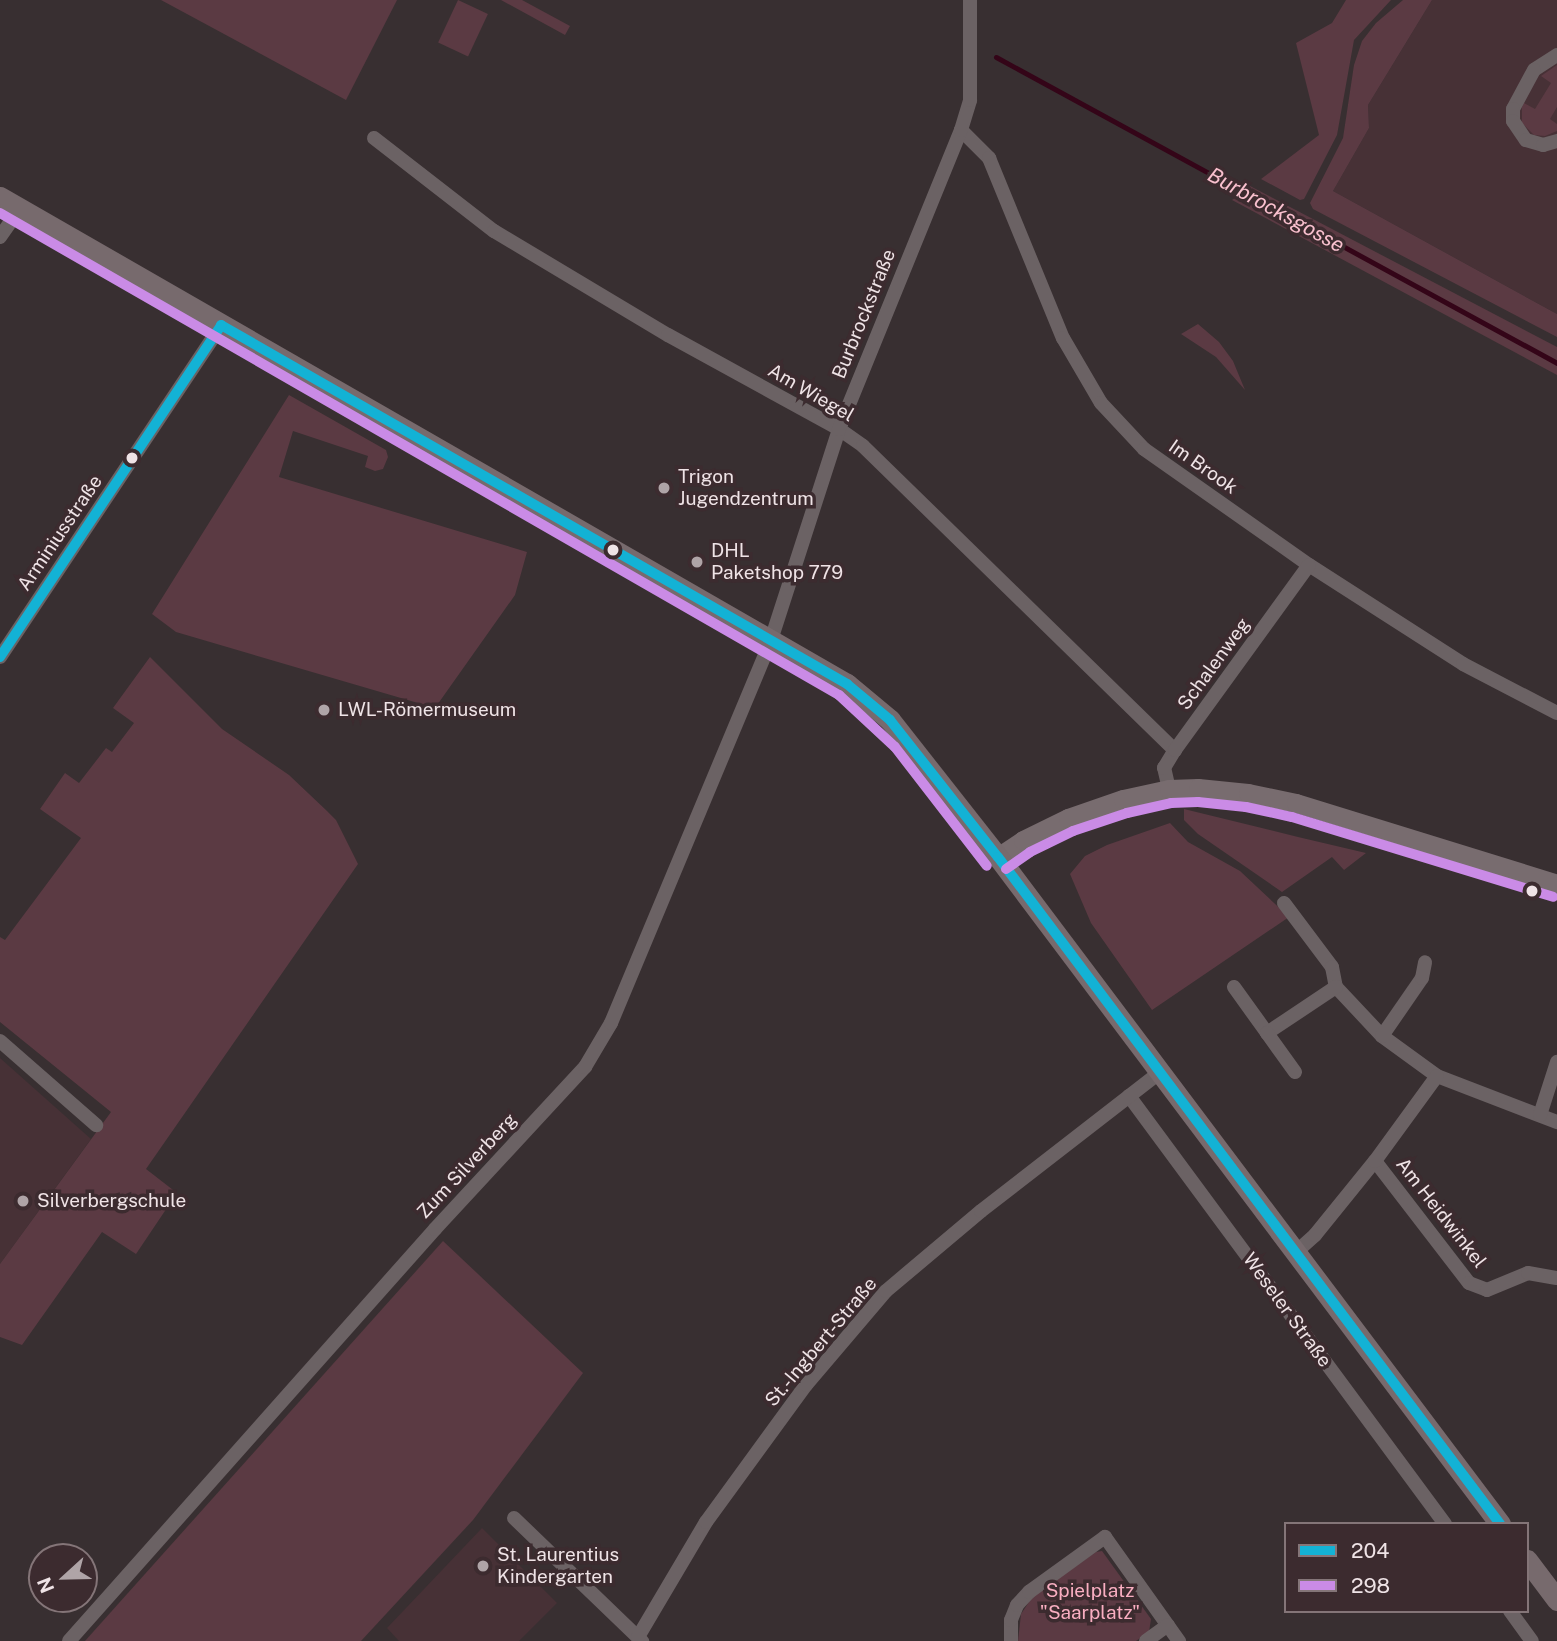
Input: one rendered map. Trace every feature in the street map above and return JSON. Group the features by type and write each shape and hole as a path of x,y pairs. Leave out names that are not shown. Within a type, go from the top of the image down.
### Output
{"main road":[{"name":"Weseler Straße","path":"0,197 847,684 890,720 998,858 1498,1522"},
{"path":"998,858 1023,840 1068,818 1123,799 1169,789 1248,793 1296,803 1557,884"},
{"path":"1529,1563 1557,1600"}],"street":[{"path":"970,0 976,0"},
{"name":"Burbrockstraße","path":"771,640 839,429 961,130 970,100 970,0"},
{"path":"1557,55 1534,70 1513,109 1513,121 1526,140 1543,145 1557,141"},
{"name":"Im Brook","path":"961,130 989,158 1063,338 1101,403 1144,449 1309,565 1463,664 1557,713"},
{"name":"Am Wiegel","path":"374,138 494,231 668,335 839,429 863,446 1175,750"},
{"path":"0,237 20,208"},
{"name":"Arminiusstraße","path":"0,657 221,325"},
{"name":"Schalenweg","path":"1169,789 1164,768 1175,750 1309,565"},
{"name":"Zum Silverberg","path":"69,1641 435,1229 585,1067 611,1023 771,640"},
{"path":"1284,903 1332,967 1336,987 1382,1036 1437,1076 1557,1122"},
{"path":"1382,1036 1422,978 1424,962"},
{"path":"1234,987 1295,1072"},
{"path":"1267,1033 1336,987"},
{"path":"0,1041 96,1125"},
{"path":"1540,1115 1557,1062"},
{"name":"St.-Ingbert-Straße","path":"640,1639 706,1522 806,1385 886,1291 981,1211 1159,1073"},
{"name":"Am Heidwinkel","path":"1295,1253 1315,1235 1375,1161 1437,1076"},
{"name":"Weseler Straße","path":"1129,1096 1444,1522"},
{"name":"Am Heidwinkel","path":"1375,1161 1469,1283 1487,1290 1528,1273 1557,1278"},
{"path":"514,1518 640,1639"},
{"path":"1011,1641 1012,1620 1017,1605 1029,1592 1105,1536 1179,1641"},
{"path":"1511,1613 1532,1641"},
{"path":"1146,1641 1168,1625"}],"shaded area":[{"path":"1432,0 1557,0 1557,314 1333,191 1369,128 1368,105"},
{"name":"Silverbergschule","path":"0,1058 91,1139 0,1264"},
{"name":"St. Laurentius Kindergarten","path":"482,1528 557,1603 519,1641 399,1641 387,1628"}],"green space":[{"path":"161,0 397,0 346,100"},
{"path":"458,0 488,14 468,57 438,43"},
{"path":"501,0 522,0 570,26 565,35"},
{"path":"1346,0 1391,0 1354,40 1337,135 1304,199 1300,200 1261,179 1319,135 1296,43 1332,23"},
{"path":"1403,0 1432,0 1368,105 1369,128 1333,191 1557,314 1557,337 1313,209 1310,203 1343,138 1354,65 1362,41 1376,23"},
{"path":"1557,65 1557,107 1550,119 1557,124 1557,131 1545,136 1534,135 1522,123 1522,107 1524,103 1535,109 1551,83 1541,76"},
{"path":"1250,186 1557,347 1557,375 1232,200"},
{"path":"1198,324 1219,342 1233,361 1245,390 1216,357 1181,334"},
{"path":"289,395 386,450 388,457 383,469 375,471 365,467 368,456 293,431 279,477 527,552 515,595 435,708 176,632 152,614"},
{"path":"150,657 222,729 289,775 327,811 336,820 358,864 146,1169 177,1193 136,1254 102,1232 22,1345 0,1337 0,1264 111,1112 0,1022 0,937 5,940 81,838 40,809 65,773 79,783 106,748 112,752 134,723 113,708"},
{"path":"1184,809 1366,853 1344,870 1332,857 1282,892 1198,834 1184,820"},
{"path":"1170,823 1188,842 1240,871 1289,917 1152,1010 1091,923 1070,874 1085,856 1107,845"},
{"path":"443,1241 583,1373 473,1520 361,1641 85,1641"},
{"name":"Spielplatz \"Saarplatz\"","path":"1102,1551 1151,1619 1149,1632 1136,1641 1018,1641 1021,1614 1033,1596 1096,1552"}],"waterway":[{"name":"Burbrocksgosse","path":"996,57 1557,363"}],"transit line":[{"name":"298","path":"0,213 839,695 895,747 987,866"},
{"name":"204","path":"221,325 847,684 890,720 998,857 1498,1522"},
{"name":"204","path":"0,657 221,325"},
{"name":"298","path":"1006,869 1030,852 1073,831 1127,813 1171,803 1198,802 1246,807 1292,817 1553,897"}],"place":[{"name":"Trigon Jugendzentrum","path":"664,488"},
{"name":"DHL Paketshop 779","path":"697,562"},
{"name":"LWL-Römermuseum","path":"324,710"},
{"name":"Silverbergschule","path":"23,1201"},
{"name":"St. Laurentius Kindergarten","path":"483,1566"}]}
